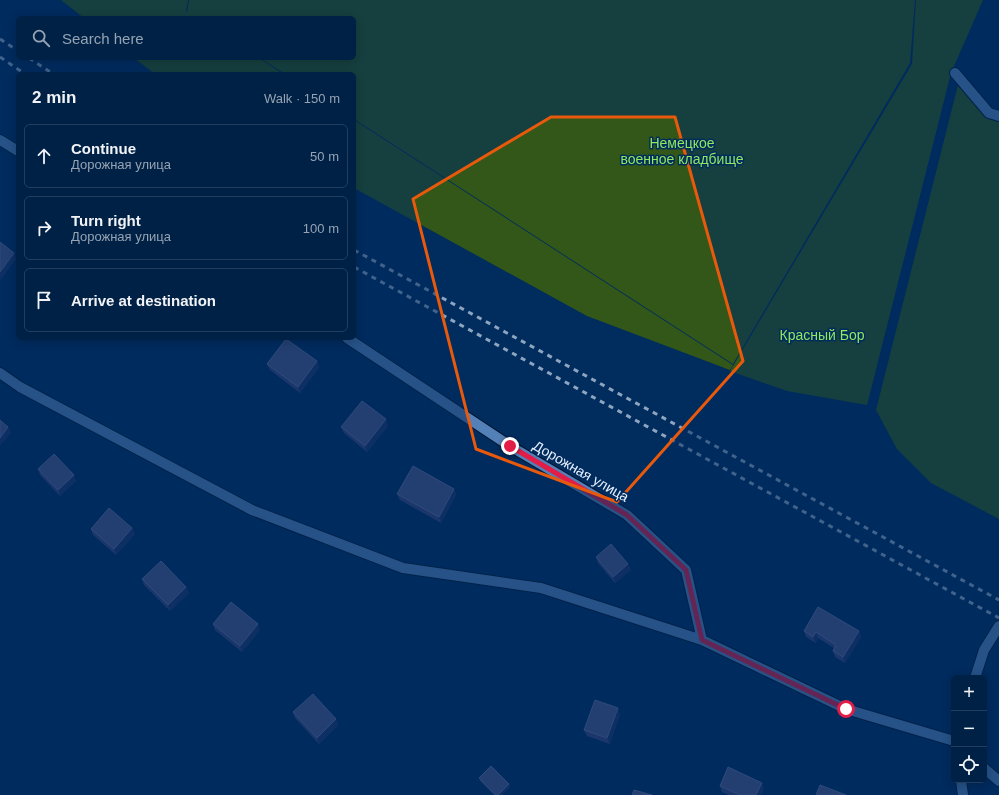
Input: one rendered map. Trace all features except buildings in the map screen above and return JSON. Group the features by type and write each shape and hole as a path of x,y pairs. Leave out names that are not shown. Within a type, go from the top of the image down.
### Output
{"street":[{"path":"955,73 989,113 999,116"},
{"path":"0,140 16,150"},
{"name":"Дорожная улица","path":"350,340 510,446 627,515 686,570 702,640"},
{"path":"0,373 20,388 252,510 403,568 541,588 702,640 846,709 951,740"},
{"path":"976,675 984,650 999,626"},
{"path":"987,771 999,781"},
{"path":"961,783 963,795"}],"highlighted area":[{"path":"551,117 675,117 743,361 617,502 476,449 413,199"}],"green space":[{"name":"Немецкое военное кладбище","path":"61,0 188,0 187,12 189,0 915,0 910,63 733,364 356,120 356,72 282,72 263,60 356,60 356,16 81,16"},
{"name":"Красный Бор","path":"916,0 983,0 951,73 867,405 787,391 730,371 912,64"},
{"path":"137,60 262,60 280,72 152,72"},
{"path":"958,85 989,119 999,121 999,519 931,483 897,449 876,410"},
{"path":"356,121 733,365 730,370 587,316 356,189"}],"railway":[{"path":"0,39 16,50"},
{"path":"0,57 22,72"},
{"path":"32,60 50,72"},
{"path":"356,251 999,600"},
{"path":"356,268 999,618"}],"route":[{"path":"510,446 627,515 686,570 702,640 846,709"}]}
